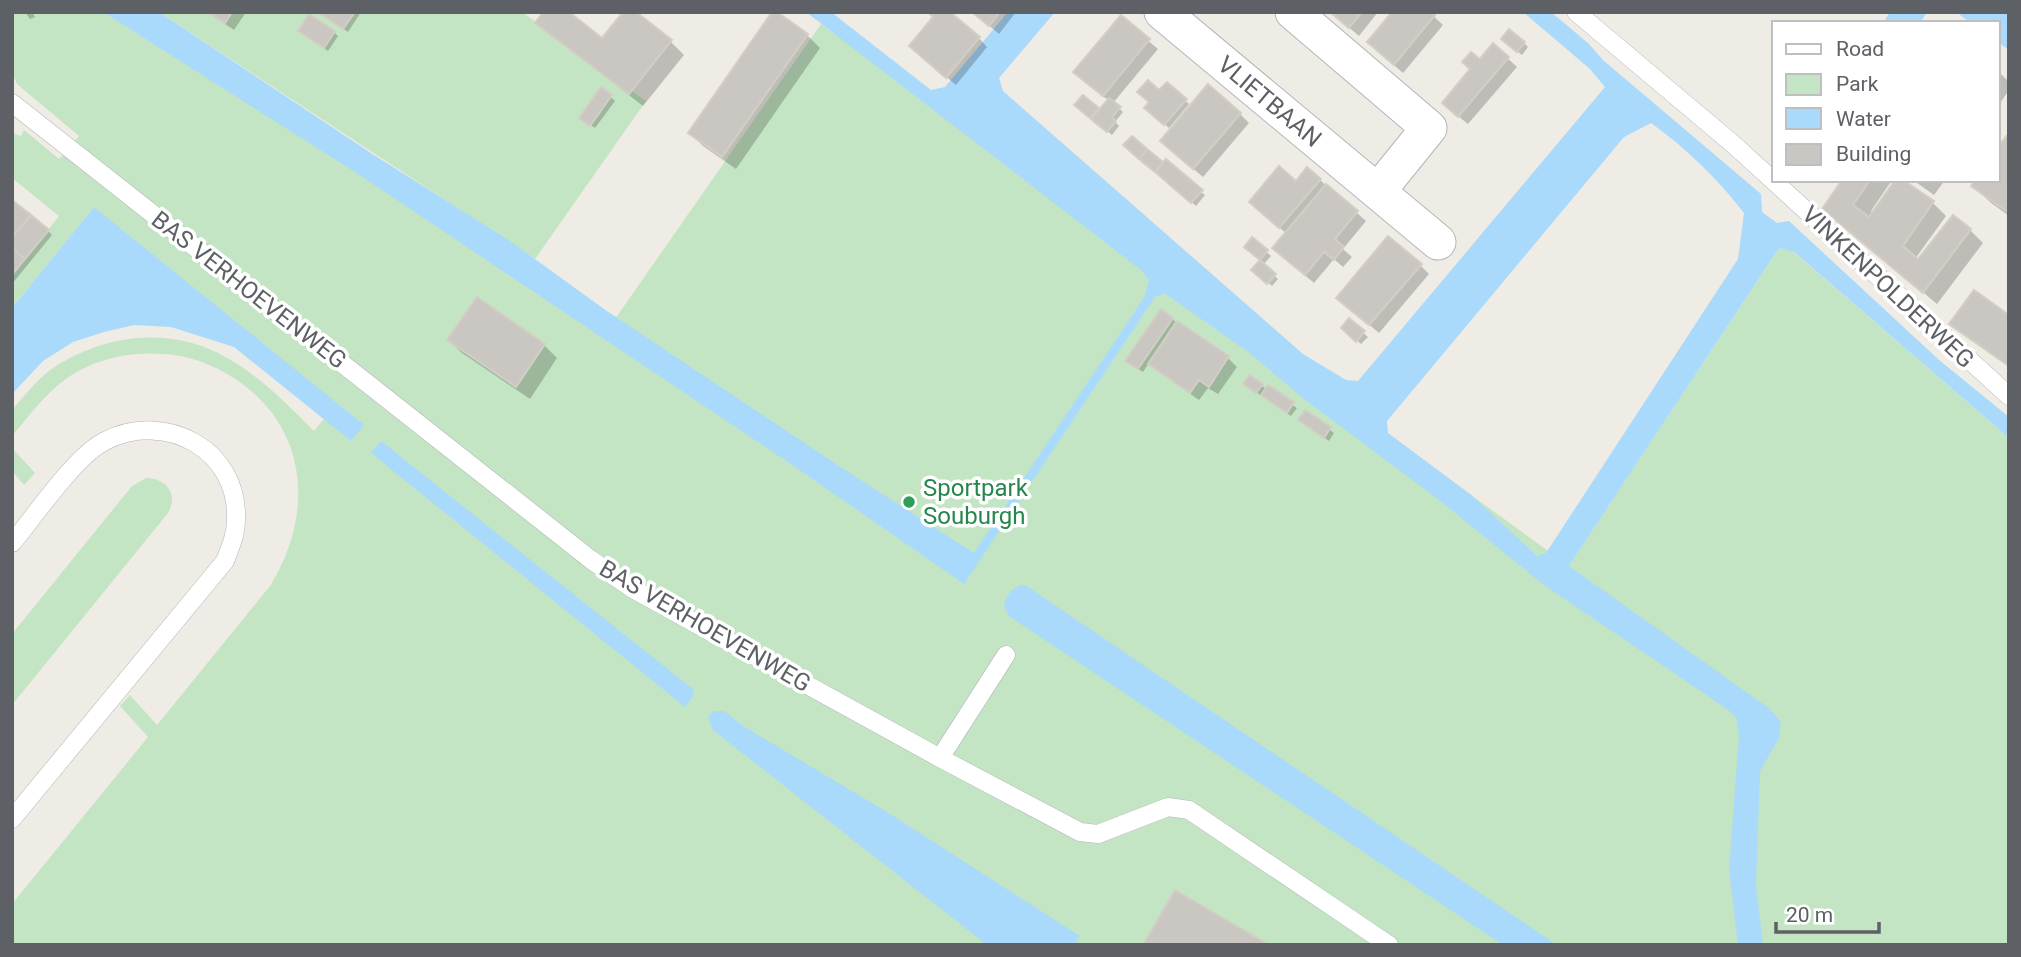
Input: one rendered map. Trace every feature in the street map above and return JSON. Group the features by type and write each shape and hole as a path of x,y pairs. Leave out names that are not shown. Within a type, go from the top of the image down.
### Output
{"street":[{"name":"VLIETBAAN","path":"1162,12 1438,242"},
{"path":"1293,12 1429,128 1378,191"}],"lane":[{"name":"VINKENPOLDERWEG","path":"1576,12 1772,180"},
{"name":"BAS VERHOEVENWEG","path":"12,103 590,559 676,614 1080,832 1098,834 1168,807 1189,810 1389,945"},
{"name":"VINKENPOLDERWEG","path":"1775,182 2009,396"},
{"path":"12,543 83,458 101,442 121,433 144,429 166,430 190,439 211,454 226,475 235,500 235,531 225,561 12,819"},
{"path":"940,758 1006,655"}],"green space":[{"name":"Sportpark Souburgh","path":"12,12 103,12 608,329 821,24 1569,566 1777,251 1781,248 1790,249 2009,438 2009,945 12,945 12,904 148,737 120,706 130,695 157,725 270,586 294,530 298,501 297,472 290,445 277,420 258,397 232,377 199,361 150,353 101,361 67,378 38,405 12,436 12,410 44,375 69,358 113,342 160,338 183,341 227,358 262,382 314,431 324,419 351,440 94,207 12,308 12,275 59,216 12,178 12,133 21,136 24,130 59,159 79,136 17,84 12,73"},
{"path":"159,12 522,12 646,101 535,259"},
{"path":"12,448 35,473 24,485 12,471"},
{"path":"146,478 159,481 169,488 172,500 168,513 12,705 12,634 132,486"}],"water":[{"path":"103,12 159,12 374,155 510,241 604,309 974,553 1145,296 1149,280 1141,270 806,12 831,12 931,90 945,87 1008,12 1055,12 999,78 1003,91 1303,354 1346,380 1358,381 1605,87 1590,69 1523,12 1551,12 1589,44 1604,61 1761,194 1762,212 1777,223 1789,221 1939,360 2009,417 2009,438 1794,252 1781,248 1569,566 1770,709 1781,722 1779,738 1760,771 1756,885 1763,945 1738,945 1729,869 1739,736 1736,717 1544,585 1434,496 1304,399 1247,351 1164,293 1155,297 964,584 801,471 358,174","holes":["1651,123 1701,165 1744,213 1738,259 1546,553 1537,556 1470,494 1388,433 1387,421 1624,137"]},
{"path":"1890,12 1927,12 1921,21 1884,21"},
{"path":"1956,12 2009,12 2009,50 2000,43 2000,21 1968,21"},
{"path":"94,207 364,425 351,441 234,347 171,327 134,325 73,342 43,361 12,394 12,308"},
{"path":"381,441 694,690 685,707 371,453"},
{"path":"1020,585 1025,585 1557,945 1503,945 1009,616 1005,607 1006,598"},
{"path":"713,711 724,711 743,726 887,812 1080,936 1074,945 987,945 713,730 708,717"}],"building":[{"path":"209,12 232,12 225,23"},
{"path":"318,12 355,12 343,29"},
{"path":"543,12 569,12 602,38 623,12 636,12 672,40 629,94 535,23"},
{"path":"772,12 777,12 808,34 722,157 688,133"},
{"path":"928,12 950,12 980,37 946,78 909,46 933,17"},
{"path":"972,12 1000,12 989,26"},
{"path":"1330,12 1362,12 1349,28"},
{"path":"1392,12 1432,12 1435,15 1394,65 1367,42"},
{"path":"309,14 335,31 324,48 298,31"},
{"path":"1121,15 1150,39 1103,96 1073,72"},
{"path":"1509,29 1525,42 1517,52 1501,39"},
{"path":"1493,43 1509,57 1458,117 1442,103 1470,69 1462,62 1471,52 1480,59"},
{"path":"1148,80 1159,90 1167,82 1187,99 1164,125 1144,108 1149,102 1137,92"},
{"path":"1208,84 1241,113 1193,169 1160,141"},
{"path":"601,87 612,95 590,126 579,118"},
{"path":"1083,95 1099,108 1090,118 1074,105"},
{"path":"1109,98 1121,107 1112,117 1116,121 1107,132 1091,119"},
{"path":"2009,133 2009,213 1971,186 1974,182 2000,182 2000,144"},
{"path":"1132,136 1147,149 1139,159 1123,145"},
{"path":"1147,149 1163,162 1155,172 1139,159"},
{"path":"1166,159 1203,190 1191,203 1155,172"},
{"path":"1279,166 1296,181 1307,167 1321,179 1279,228 1249,202"},
{"path":"1841,182 1869,182 1853,205 1869,217 1894,182 1906,182 1934,201 1903,246 1918,259 1953,215 1971,229 1923,293 1822,209"},
{"path":"1326,184 1358,211 1335,239 1344,247 1334,260 1324,252 1305,275 1272,248"},
{"path":"12,200 31,215 12,237"},
{"path":"31,215 49,230 25,259 12,248 12,237"},
{"path":"1388,236 1422,264 1369,325 1336,298"},
{"path":"1252,237 1268,250 1260,260 1244,247"},
{"path":"12,250 25,259 12,275"},
{"path":"1260,260 1276,274 1267,284 1251,270"},
{"path":"1974,290 2009,315 2009,366 1949,324"},
{"path":"477,297 545,344 516,387 447,340"},
{"path":"1161,309 1173,318 1138,369 1125,361"},
{"path":"1349,318 1365,331 1356,342 1341,328"},
{"path":"1177,321 1229,356 1209,387 1199,380 1190,393 1148,364"},
{"path":"1249,375 1263,384 1256,393 1243,384"},
{"path":"1268,385 1294,402 1287,413 1261,395"},
{"path":"1305,410 1331,427 1324,438 1298,420"},
{"path":"1175,890 1269,945 1143,945"}],"place":[{"name":"Sportpark Souburgh","path":"909,502"}]}
